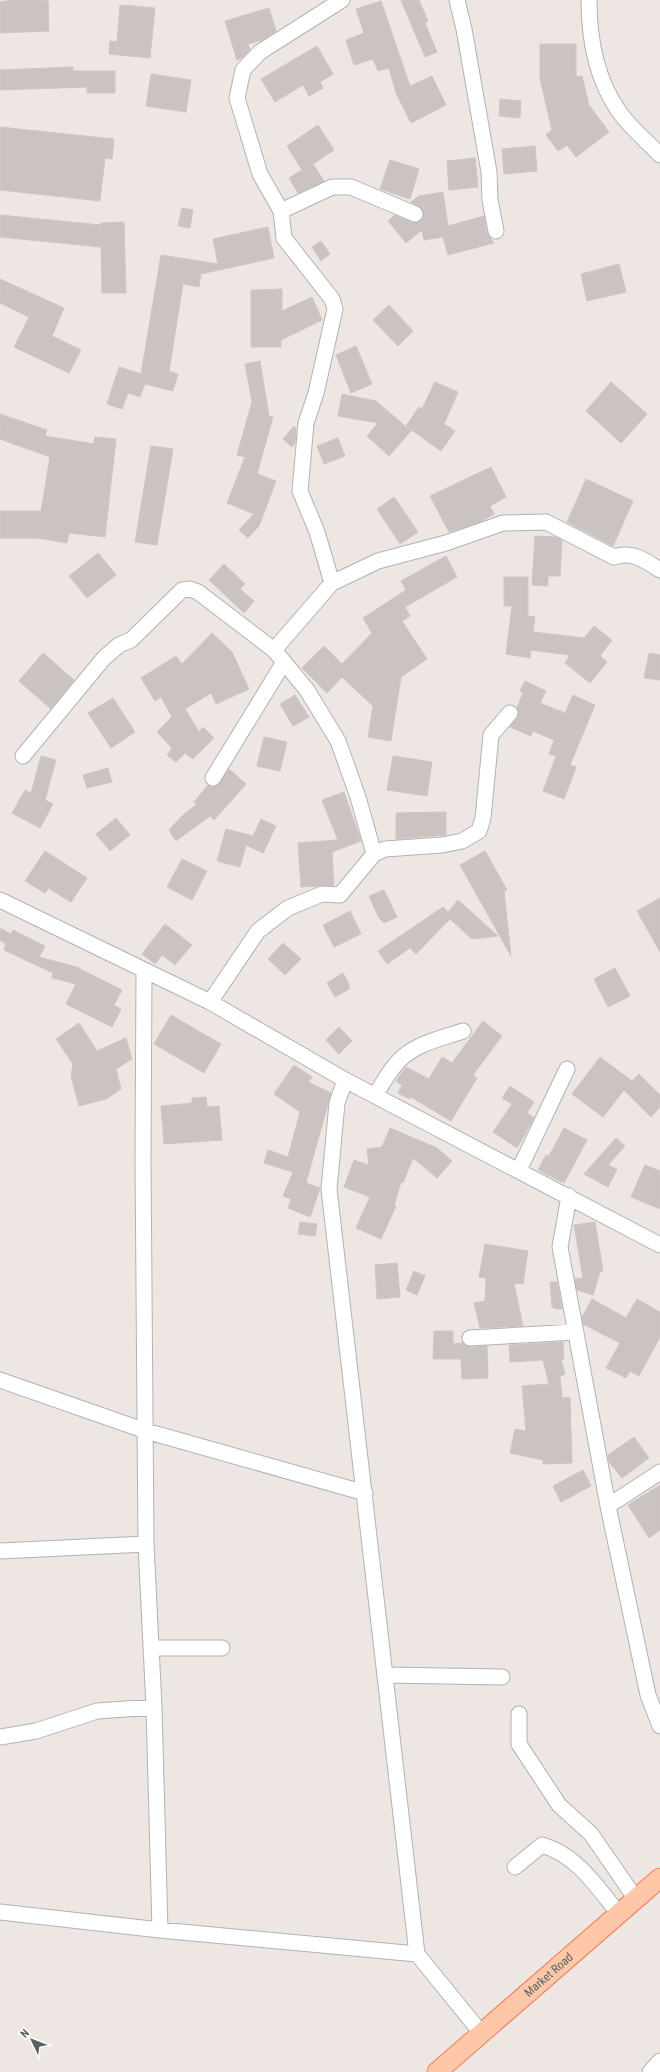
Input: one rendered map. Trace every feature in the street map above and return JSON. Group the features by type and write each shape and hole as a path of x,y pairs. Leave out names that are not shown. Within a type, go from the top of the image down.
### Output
{"main road":[{"name":"Market Road","path":"443,2070 660,1878"}],"street":[{"path":"332,583 317,532 300,491 306,423 316,392 335,309 332,300 284,238 281,211 260,174 237,98 243,70 260,52 342,0"},
{"path":"457,0 464,29 489,172 490,200 496,231"},
{"path":"589,0 589,30 599,75 618,111 660,155"},
{"path":"281,211 332,187 351,187 414,214"},
{"path":"274,650 332,583 378,561 446,543 503,524 539,521 546,522 614,557 622,554 634,554 660,570"},
{"path":"23,756 107,654 119,645 131,640 182,590 190,589 198,592 274,650 307,690 338,741 358,797 374,854"},
{"path":"213,778 284,662"},
{"path":"210,1002 258,931 288,908 322,894 340,895 374,854 385,849 448,844 462,841 479,831 483,818 491,735 510,713"},
{"path":"0,900 210,1002 345,1080 660,1245"},
{"path":"144,970 143,1160 146,1544 154,1707 160,1930"},
{"path":"375,1095 396,1063 408,1053 424,1044 463,1032"},
{"path":"519,1170 567,1069"},
{"path":"345,1080 337,1104 329,1189 417,1954 482,2034"},
{"path":"569,1196 560,1247 608,1506 648,1695 660,1726"},
{"path":"470,1338 576,1332"},
{"path":"0,1380 146,1431 365,1493"},
{"path":"608,1506 660,1472"},
{"path":"0,1551 146,1544"},
{"path":"151,1648 222,1648"},
{"path":"385,1675 502,1677"},
{"path":"0,1737 36,1731 97,1711 154,1707"},
{"path":"519,1714 519,1744 559,1805 590,1834 636,1899"},
{"path":"515,1867 542,1845 553,1848 575,1862 620,1914"},
{"path":"0,1912 160,1930 417,1954"},
{"path":"650,2072 660,2061"}],"building":[{"path":"12,0 48,0 49,31 0,33 0,2"},
{"path":"401,0 419,0 428,21 425,23 437,52 425,57"},
{"path":"381,1 410,86 432,76 446,105 411,123 396,93 389,68 378,71 373,59 354,65 346,40 364,33 356,9"},
{"path":"120,5 155,8 150,58 109,54 110,41 117,42"},
{"path":"269,8 276,31 262,40 248,44 250,50 242,58 237,60 225,21"},
{"path":"540,44 576,44 576,77 582,76 589,105 609,132 576,157 567,145 558,151 546,135 552,130 540,79"},
{"path":"317,46 333,74 320,82 323,88 309,96 303,85 275,102 261,79"},
{"path":"73,67 73,71 115,71 115,93 87,93 87,87 0,90 0,70"},
{"path":"151,74 191,80 186,112 146,106"},
{"path":"500,99 521,101 520,118 499,116"},
{"path":"318,125 334,150 313,164 324,181 298,193 289,178 302,170 287,146"},
{"path":"0,127 114,139 112,159 105,158 100,201 0,190"},
{"path":"535,146 537,171 504,174 502,149"},
{"path":"475,158 478,187 449,190 447,161"},
{"path":"390,160 419,169 410,199 380,189"},
{"path":"443,192 448,226 484,216 487,233 494,243 448,255 443,237 424,240 422,230 406,243 388,221 395,215 412,222 420,221 423,217 422,209 411,202 419,196"},
{"path":"182,208 193,210 190,228 178,226"},
{"path":"0,215 101,225 101,223 124,222 126,293 102,293 101,247 0,237"},
{"path":"268,227 274,258 201,274 199,287 183,284 169,371 178,374 173,391 145,384 140,397 128,393 122,409 107,404 119,367 141,374 161,255 218,264 213,239"},
{"path":"321,241 330,254 321,261 312,247"},
{"path":"619,264 626,292 587,301 581,274"},
{"path":"0,279 64,308 52,336 81,350 69,373 14,347 29,317 0,303"},
{"path":"282,289 282,311 312,297 322,320 281,340 281,347 251,347 251,290"},
{"path":"389,305 413,331 398,346 373,320"},
{"path":"356,346 372,384 351,393 336,355"},
{"path":"260,361 269,416 273,417 257,474 276,481 259,526 248,538 239,530 254,514 227,503 245,457 237,455 252,402 245,364"},
{"path":"435,382 458,392 444,424 455,431 441,451 406,426 419,407 422,409"},
{"path":"611,382 647,414 621,443 586,411"},
{"path":"342,394 376,401 411,431 389,456 367,436 378,423 338,416"},
{"path":"0,414 47,430 45,436 94,444 95,437 116,439 105,537 69,533 67,543 38,538 0,538 0,511 41,511 50,457 0,439"},
{"path":"294,426 296,429 295,443 292,447 283,439"},
{"path":"338,438 345,456 324,464 317,446"},
{"path":"151,446 173,449 157,545 135,542"},
{"path":"491,467 506,497 490,506 494,514 480,522 449,532 430,496"},
{"path":"586,479 633,501 613,546 567,522"},
{"path":"394,497 418,532 400,544 377,509"},
{"path":"535,536 555,537 562,540 560,576 548,576 548,586 532,585"},
{"path":"98,553 116,575 87,598 69,576"},
{"path":"446,556 457,577 405,607 410,616 402,621 427,659 401,677 391,741 368,737 373,706 342,677 327,693 302,668 324,646 342,664 372,633 363,618 406,590 401,581"},
{"path":"224,564 245,584 240,589 254,601 244,613 209,580"},
{"path":"504,577 528,577 528,616 535,617 533,632 584,638 594,626 612,640 600,656 607,662 590,683 565,663 570,655 531,650 530,658 506,654 512,606 504,606"},
{"path":"212,633 232,652 249,689 216,704 211,693 185,709 199,732 203,727 214,738 193,759 185,753 176,762 167,755 172,748 157,732 172,717 161,697 155,701 141,678 176,656 182,664"},
{"path":"43,653 74,680 51,709 19,681"},
{"path":"649,653 660,655 660,680 644,678"},
{"path":"525,681 546,691 540,703 565,713 573,695 595,705 570,765 576,767 564,799 543,791 556,756 549,754 554,740 533,731 531,736 510,727 519,715 517,708 523,693 520,691"},
{"path":"295,695 309,717 293,726 280,704"},
{"path":"113,698 135,732 111,748 88,713"},
{"path":"264,737 287,742 280,771 257,766"},
{"path":"41,756 56,760 45,800 53,804 40,828 12,813 25,790 31,793"},
{"path":"393,756 432,762 427,796 387,790"},
{"path":"108,768 112,782 87,788 83,775"},
{"path":"229,769 246,784 214,820 210,816 176,841 169,830 182,816 197,804 194,802 208,785 213,787 220,783"},
{"path":"344,792 361,841 332,852 334,885 301,887 298,843 338,840 322,800"},
{"path":"446,812 446,835 396,839 396,813"},
{"path":"116,818 130,835 110,851 96,834"},
{"path":"261,819 276,826 263,853 246,845 240,867 217,861 226,829 253,836"},
{"path":"45,851 87,878 71,902 48,888 45,893 25,881"},
{"path":"485,851 507,890 504,891 511,956 460,865"},
{"path":"182,859 207,871 192,900 167,887"},
{"path":"384,890 397,917 384,923 379,918 369,896"},
{"path":"660,898 660,952 637,911"},
{"path":"458,900 498,936 472,939 450,919 416,954 410,948 387,964 378,951 443,907 448,912"},
{"path":"350,911 361,934 334,947 323,925"},
{"path":"165,924 192,945 175,965 162,955 155,964 142,954"},
{"path":"0,928 11,934 13,930 45,946 39,957 80,968 122,990 114,1005 121,1009 112,1027 66,1004 76,984 52,978 53,973 4,950 6,944 0,940"},
{"path":"283,943 301,959 285,975 268,959"},
{"path":"615,968 630,996 608,1007 594,979"},
{"path":"343,973 349,984 349,989 335,997 327,983"},
{"path":"171,1015 221,1044 204,1073 154,1044"},
{"path":"483,1021 502,1036 473,1075 477,1078 451,1121 411,1097 410,1099 398,1093 402,1085 396,1081 406,1067 429,1079 442,1057 452,1063"},
{"path":"79,1023 97,1051 126,1038 132,1059 116,1069 121,1089 106,1099 79,1106 71,1076 73,1064 56,1039"},
{"path":"339,1027 352,1041 339,1054 326,1040"},
{"path":"600,1057 632,1081 639,1074 660,1095 660,1107 651,1117 624,1090 603,1117 572,1094"},
{"path":"294,1065 312,1077 308,1082 331,1093 306,1183 320,1188 310,1217 288,1208 291,1199 283,1196 293,1172 264,1163 268,1150 288,1157 300,1112 274,1094"},
{"path":"510,1086 534,1102 527,1113 534,1118 517,1148 493,1132 512,1104 502,1098"},
{"path":"206,1097 207,1107 219,1106 222,1140 164,1144 161,1106 192,1103 192,1098"},
{"path":"390,1128 437,1148 452,1161 437,1178 413,1158 403,1183 401,1182 394,1206 396,1206 381,1239 356,1228 370,1197 344,1187 354,1160 369,1165 367,1149 382,1147"},
{"path":"564,1128 587,1140 564,1183 538,1170 546,1155 549,1156"},
{"path":"616,1138 625,1146 608,1165 617,1169 608,1187 584,1174"},
{"path":"645,1165 660,1171 660,1209 631,1197"},
{"path":"300,1222 317,1224 315,1236 298,1234"},
{"path":"595,1222 603,1271 600,1272 593,1295 577,1290 575,1279 583,1278 574,1225"},
{"path":"485,1244 528,1251 523,1284 514,1283 523,1326 480,1328 474,1303 485,1301 486,1278 479,1277"},
{"path":"397,1263 400,1297 377,1299 375,1265"},
{"path":"414,1271 425,1276 417,1295 406,1290"},
{"path":"550,1282 557,1282 562,1309 552,1307"},
{"path":"592,1299 626,1318 637,1299 660,1312 660,1337 639,1376 630,1371 626,1378 606,1368 620,1343 583,1324 582,1317"},
{"path":"434,1331 453,1331 453,1344 463,1343 471,1347 487,1346 488,1378 462,1379 461,1359 433,1359"},
{"path":"563,1342 564,1359 561,1359 565,1374 560,1376 562,1398 570,1397 572,1463 543,1464 543,1460 510,1453 515,1429 526,1431 522,1386 549,1384 543,1360 510,1362 509,1345"},
{"path":"634,1437 649,1458 622,1478 609,1462 608,1455"},
{"path":"583,1470 591,1486 561,1502 553,1486"},
{"path":"660,1485 660,1530 649,1538 628,1505"}]}
